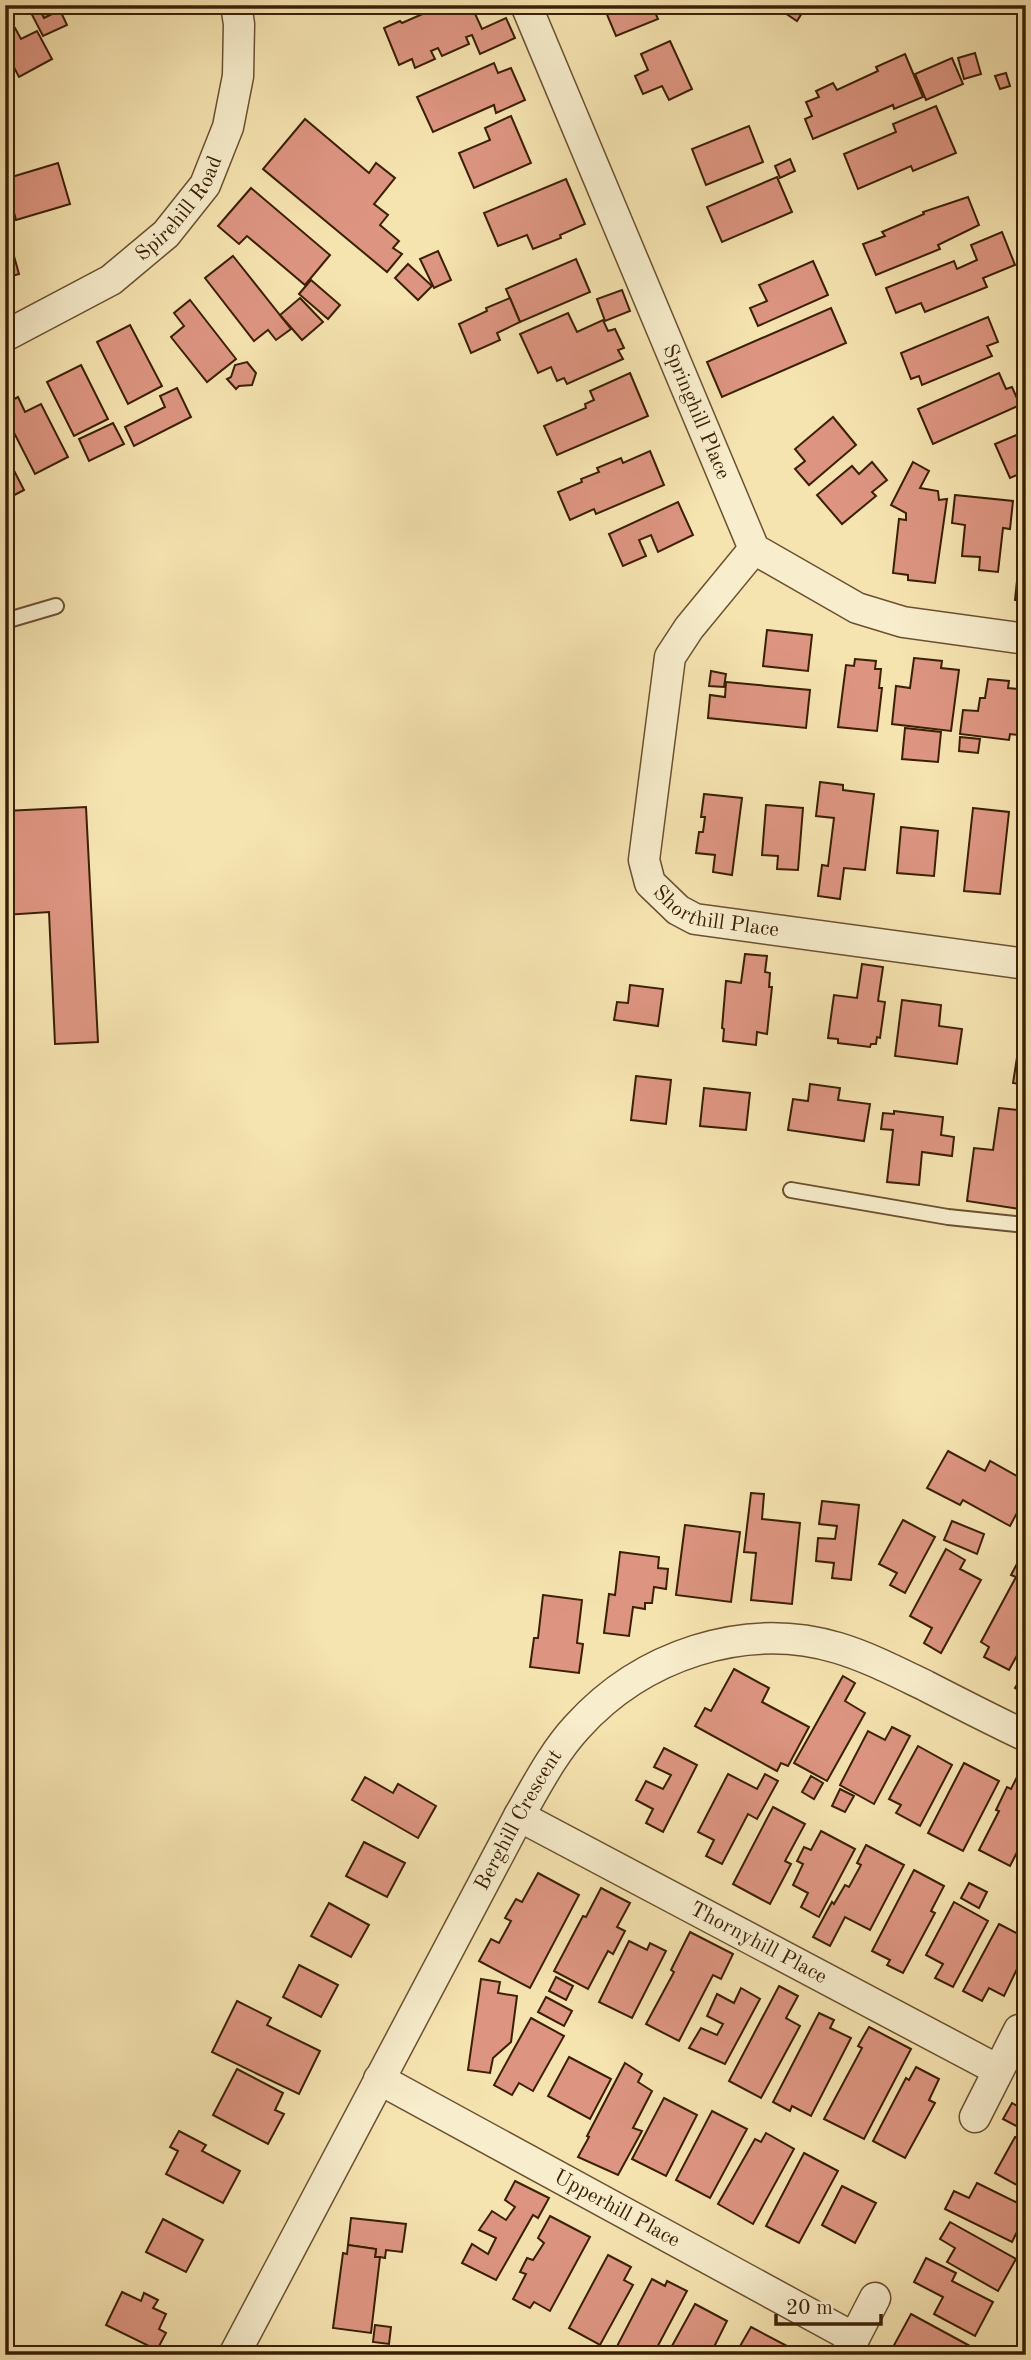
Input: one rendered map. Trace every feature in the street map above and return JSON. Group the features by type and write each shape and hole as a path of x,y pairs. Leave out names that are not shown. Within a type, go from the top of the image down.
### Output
{"street":[{"name":"Spirehill Road","path":"5,336 111,281 166,234 205,185 228,127 238,76 239,24 236,5"},
{"name":"Springhill Place","path":"526,5 754,549"},
{"path":"754,549 858,608 903,622 1026,639"},
{"name":"Shorthill Place","path":"754,549 689,628 670,657 644,860 650,883 678,910 695,919 1026,964"},
{"name":"Berghill Crescent","path":"234,2355 519,1816 555,1754 598,1706 630,1680 672,1658 711,1646 755,1640 809,1642 838,1648 884,1666 1026,1736"},
{"name":"Thornyhill Place","path":"519,1816 998,2070"},
{"path":"975,2118 1019,2030"},
{"name":"Upperhill Place","path":"380,2079 850,2346 875,2298"}],"lane":[{"path":"5,621 56,607"},
{"path":"791,1190 948,1217 1026,1225"}],"building":[{"path":"27,5 38,5 44,18 60,10 67,25 43,36"},
{"path":"38,5 69,5 44,18"},
{"path":"361,5 382,5 365,13"},
{"path":"443,5 471,5 482,29 506,18 515,38 480,54 472,35 466,37 469,44 442,56 438,48 431,51 435,59 415,68 412,59 399,65 384,28"},
{"path":"603,5 652,5 658,19 616,36"},
{"path":"773,5 807,5 797,21"},
{"path":"15,28 21,39 37,31 52,59 19,77 5,50 5,33"},
{"path":"670,41 692,89 669,100 662,86 643,94 635,76 648,70 641,54"},
{"path":"975,53 981,74 964,79 958,58"},
{"path":"905,54 923,97 894,109 893,105 813,139 805,119 812,116 806,102 819,97 816,91 833,83 837,90 878,71 876,67"},
{"path":"952,58 963,84 926,100 915,74"},
{"path":"494,63 498,73 511,68 525,100 496,113 494,105 433,132 417,97"},
{"path":"1006,73 1010,86 1000,89 995,76"},
{"path":"5,86 13,102 5,106"},
{"path":"936,106 956,153 913,171 911,166 858,189 844,154 896,132 893,124"},
{"path":"511,116 531,163 474,188 459,153 490,140 485,128"},
{"path":"305,119 369,173 376,163 395,178 374,204 388,215 380,225 399,241 393,248 402,254 387,272 263,169"},
{"path":"749,126 763,162 706,185 692,149"},
{"path":"790,159 795,171 780,178 775,166"},
{"path":"58,163 70,204 16,220 5,179"},
{"path":"777,177 792,212 722,242 707,207"},
{"path":"566,179 585,224 560,235 561,238 533,249 527,235 498,246 484,213"},
{"path":"251,188 330,255 305,285 247,236 239,244 218,226"},
{"path":"968,197 979,225 938,245 940,249 876,275 863,244 885,236 882,232 924,214 923,212"},
{"path":"5,224 19,274 5,278"},
{"path":"1002,232 1015,265 983,278 987,287 925,312 921,303 896,313 886,288 954,261 957,269 977,260 971,245"},
{"path":"438,251 451,280 434,288 420,259"},
{"path":"233,256 291,329 276,340 268,330 254,341 205,278"},
{"path":"576,259 590,292 520,322 506,289"},
{"path":"813,261 828,295 758,326 750,308 767,301 759,285"},
{"path":"408,264 432,286 418,300 395,278"},
{"path":"311,280 340,305 328,319 299,294"},
{"path":"622,290 630,311 605,321 597,299"},
{"path":"300,298 323,322 302,340 280,315"},
{"path":"510,298 520,322 497,333 500,340 471,353 459,324"},
{"path":"190,300 236,359 207,382 171,337 184,326 174,313"},
{"path":"831,308 846,343 722,397 707,362"},
{"path":"568,313 577,332 603,320 608,331 615,329 624,348 618,350 623,359 567,384 564,378 557,381 551,367 538,373 520,334"},
{"path":"988,317 998,342 987,346 992,356 922,385 919,376 911,379 901,353"},
{"path":"130,325 162,386 128,404 97,342"},
{"path":"247,362 256,373 252,385 239,386 236,389 227,379 231,377 235,365"},
{"path":"81,365 108,419 74,436 47,382"},
{"path":"630,373 648,416 557,455 544,426 586,408 585,404 594,400 590,391"},
{"path":"999,373 1006,389 1012,387 1020,405 933,444 918,409"},
{"path":"177,388 191,417 134,446 125,427 165,407 160,396"},
{"path":"18,397 25,412 41,404 68,457 35,474 5,415 5,404"},
{"path":"833,417 856,445 809,485 795,469 805,461 795,449"},
{"path":"113,423 124,444 89,461 79,439"},
{"path":"1026,431 1026,471 1010,478 995,444"},
{"path":"650,451 664,485 596,514 594,509 570,520 558,492 599,472 597,468 621,458 623,463"},
{"path":"5,453 24,490 7,499 5,496"},
{"path":"872,462 887,480 872,492 876,496 842,524 817,495 852,466 859,474"},
{"path":"913,462 929,471 920,488 938,491 939,500 947,499 935,583 908,580 908,575 893,573 899,519 906,520 906,513 891,505"},
{"path":"955,495 1013,501 1010,529 1003,528 998,572 979,570 980,557 962,556 965,525 952,523"},
{"path":"678,502 693,535 658,552 651,535 639,540 646,556 623,566 609,534"},
{"path":"1023,523 1026,524 1026,602 1015,600"},
{"path":"767,630 812,635 808,671 763,666"},
{"path":"914,658 942,661 941,668 959,670 951,731 892,724 896,686 910,688"},
{"path":"855,659 876,661 875,669 881,669 879,688 882,688 877,731 838,727 846,665 854,666"},
{"path":"711,671 726,674 724,687 709,686"},
{"path":"988,679 1009,681 1008,688 1026,690 1026,706 1022,705 1019,735 1010,734 1009,740 960,734 963,710 978,711 980,698 985,698"},
{"path":"726,682 810,690 806,728 708,718 710,695 725,697"},
{"path":"905,728 941,732 938,762 902,759"},
{"path":"960,737 980,739 978,753 959,751"},
{"path":"820,782 843,785 843,790 874,794 865,870 844,868 840,899 818,896 822,865 828,866 834,818 816,816"},
{"path":"704,794 742,798 732,875 713,872 715,855 696,853 699,832 703,832 705,817 701,817"},
{"path":"766,805 803,808 798,870 777,869 778,856 762,855"},
{"path":"86,807 98,1042 55,1044 49,912 5,915 5,811"},
{"path":"973,808 1009,812 1000,894 964,891"},
{"path":"901,827 938,831 934,876 897,873"},
{"path":"745,954 767,956 765,972 770,973 769,987 772,987 767,1034 757,1032 756,1045 723,1041 726,981 741,983"},
{"path":"862,964 883,967 878,1001 885,1002 880,1038 877,1037 876,1044 871,1044 870,1047 838,1043 838,1039 828,1038 834,995 857,998"},
{"path":"630,985 663,989 658,1026 614,1020 617,1002 628,1003"},
{"path":"902,1000 941,1005 939,1026 962,1029 957,1064 895,1056"},
{"path":"1021,1032 1026,1033 1026,1085 1013,1083"},
{"path":"636,1076 671,1080 666,1124 631,1120"},
{"path":"810,1084 840,1088 838,1100 870,1104 864,1141 788,1130 793,1099 808,1101"},
{"path":"704,1088 750,1093 746,1130 700,1126"},
{"path":"999,1108 1026,1111 1026,1210 967,1201 974,1148 993,1150"},
{"path":"894,1111 943,1117 941,1135 954,1137 952,1156 922,1152 919,1185 887,1182 893,1130 881,1129 883,1113 894,1114"},
{"path":"948,1451 985,1471 990,1461 1026,1481 1026,1496 1010,1526 963,1500 960,1505 927,1488"},
{"path":"751,1493 764,1494 762,1519 800,1523 792,1604 751,1600 756,1553 744,1552"},
{"path":"822,1501 859,1505 851,1580 832,1578 834,1563 816,1561 818,1538 835,1539 837,1526 819,1524"},
{"path":"903,1520 935,1537 905,1593 890,1585 897,1573 879,1564"},
{"path":"952,1521 984,1534 977,1554 944,1540"},
{"path":"685,1525 740,1532 731,1602 676,1595"},
{"path":"946,1549 965,1560 960,1569 981,1580 941,1653 924,1643 932,1628 910,1616"},
{"path":"620,1552 659,1557 658,1568 668,1569 666,1589 654,1587 652,1603 645,1603 645,1609 633,1607 629,1636 604,1633 609,1594 615,1595"},
{"path":"1019,1560 1026,1563 1026,1639 1009,1670 984,1657 989,1647 981,1642 1016,1577 1011,1575"},
{"path":"543,1595 582,1600 577,1643 583,1644 579,1673 530,1667 534,1638 538,1638"},
{"path":"734,1669 769,1688 762,1702 809,1727 788,1766 781,1763 777,1771 695,1726 705,1708 711,1711"},
{"path":"1026,1670 1026,1695 1015,1688"},
{"path":"843,1676 855,1683 845,1701 865,1713 827,1781 794,1763"},
{"path":"892,1727 910,1736 874,1804 840,1785 868,1731 885,1740"},
{"path":"918,1746 952,1765 920,1826 896,1813 901,1805 889,1799"},
{"path":"664,1748 697,1765 663,1832 646,1823 653,1809 636,1800 646,1781 663,1789 671,1775 654,1767"},
{"path":"964,1763 999,1781 963,1851 928,1833"},
{"path":"728,1774 757,1789 765,1774 778,1781 757,1819 748,1814 722,1864 706,1856 714,1840 698,1832"},
{"path":"1018,1775 1026,1779 1026,1835 1010,1866 979,1850 999,1811 996,1810 1007,1787 1011,1789"},
{"path":"811,1776 823,1783 814,1799 802,1792"},
{"path":"365,1777 393,1793 398,1784 436,1806 418,1838 352,1800"},
{"path":"840,1789 854,1796 845,1812 832,1806"},
{"path":"773,1807 805,1824 785,1861 791,1864 770,1904 733,1884"},
{"path":"821,1831 855,1849 819,1917 801,1907 808,1893 793,1885 803,1864 797,1861 804,1847 811,1850"},
{"path":"364,1842 405,1863 387,1897 346,1876"},
{"path":"866,1845 904,1865 870,1930 845,1917 830,1946 813,1937 832,1902 834,1904 845,1885 849,1887 861,1865 857,1863"},
{"path":"1026,1862 1026,1883 1017,1878"},
{"path":"914,1870 944,1886 931,1911 935,1913 903,1973 887,1965 890,1960 872,1951"},
{"path":"538,1873 579,1895 530,1988 479,1961 491,1939 499,1943 511,1921 505,1918 516,1899 522,1902"},
{"path":"969,1883 987,1892 979,1908 961,1898"},
{"path":"601,1888 630,1903 617,1927 625,1931 613,1954 608,1951 588,1989 554,1971"},
{"path":"954,1902 988,1921 953,1987 935,1978 943,1964 926,1955"},
{"path":"329,1903 369,1925 351,1957 311,1936"},
{"path":"999,1924 1026,1938 1026,1967 1024,1971 1018,1967 1004,1996 989,1988 982,2001 963,1991"},
{"path":"690,1932 733,1954 721,1979 713,1975 679,2041 646,2024 674,1972 671,1970"},
{"path":"629,1941 647,1950 650,1943 666,1951 632,2018 599,2002"},
{"path":"299,1965 338,1985 321,2017 283,1997"},
{"path":"556,1977 573,1986 566,2000 549,1991"},
{"path":"481,1979 500,1982 498,1993 517,1996 511,2042 493,2058 490,2073 468,2070"},
{"path":"779,1986 798,1996 786,2018 800,2026 761,2098 729,2081"},
{"path":"741,1988 760,1999 725,2064 689,2048 701,2028 717,2035 723,2024 707,2016 717,1994 734,2003"},
{"path":"546,1997 572,2011 564,2026 538,2012"},
{"path":"237,2001 271,2018 267,2025 320,2051 299,2094 212,2052"},
{"path":"819,2013 834,2020 830,2028 851,2038 811,2116 792,2106 790,2111 773,2102"},
{"path":"531,2018 564,2036 533,2091 519,2083 512,2095 494,2085"},
{"path":"869,2027 911,2049 864,2139 824,2119 862,2048 858,2046"},
{"path":"569,2057 611,2079 590,2119 548,2096"},
{"path":"625,2063 642,2074 638,2082 652,2091 633,2128 642,2131 618,2175 578,2157"},
{"path":"916,2067 939,2079 929,2100 935,2103 905,2158 873,2141 906,2078 909,2080"},
{"path":"237,2069 283,2093 275,2110 284,2114 268,2144 213,2115"},
{"path":"664,2098 697,2115 666,2176 632,2159"},
{"path":"1026,2100 1026,2131 1003,2119 1012,2103 1021,2108"},
{"path":"712,2111 747,2129 710,2198 676,2180"},
{"path":"179,2131 206,2145 202,2151 240,2171 223,2203 166,2174 178,2151 170,2147"},
{"path":"766,2133 794,2149 753,2224 718,2204 755,2139 761,2142"},
{"path":"1015,2137 1026,2142 1026,2190 995,2173"},
{"path":"804,2153 838,2171 799,2243 766,2226"},
{"path":"515,2181 549,2198 538,2218 533,2215 496,2280 462,2263 472,2244 488,2254 496,2238 479,2230 492,2211 506,2220 515,2207 505,2200"},
{"path":"977,2183 1026,2207 1026,2214 1012,2242 945,2209 954,2191 969,2198"},
{"path":"842,2186 876,2203 855,2243 822,2225"},
{"path":"550,2216 590,2237 550,2311 534,2302 530,2308 513,2299 526,2274 520,2272 527,2258 533,2260 544,2243 538,2238"},
{"path":"351,2218 406,2224 402,2252 386,2250 385,2258 375,2257 376,2249 348,2245"},
{"path":"163,2219 203,2240 186,2272 146,2252"},
{"path":"950,2222 1016,2259 998,2291 947,2262 955,2248 940,2239"},
{"path":"348,2245 376,2249 375,2257 380,2257 371,2333 333,2328 343,2253 347,2254"},
{"path":"608,2255 631,2267 624,2280 633,2285 600,2345 569,2328"},
{"path":"926,2258 956,2273 952,2281 993,2302 975,2336 934,2314 943,2297 914,2282"},
{"path":"652,2279 665,2286 667,2281 687,2291 653,2355 613,2354"},
{"path":"122,2292 141,2301 144,2293 158,2300 153,2308 166,2314 159,2329 166,2333 157,2350 106,2325"},
{"path":"695,2304 727,2321 710,2355 667,2355"},
{"path":"911,2314 970,2346 965,2355 908,2355 893,2347"},
{"path":"375,2325 391,2327 389,2344 373,2342"},
{"path":"751,2327 787,2346 790,2355 736,2353"}]}
